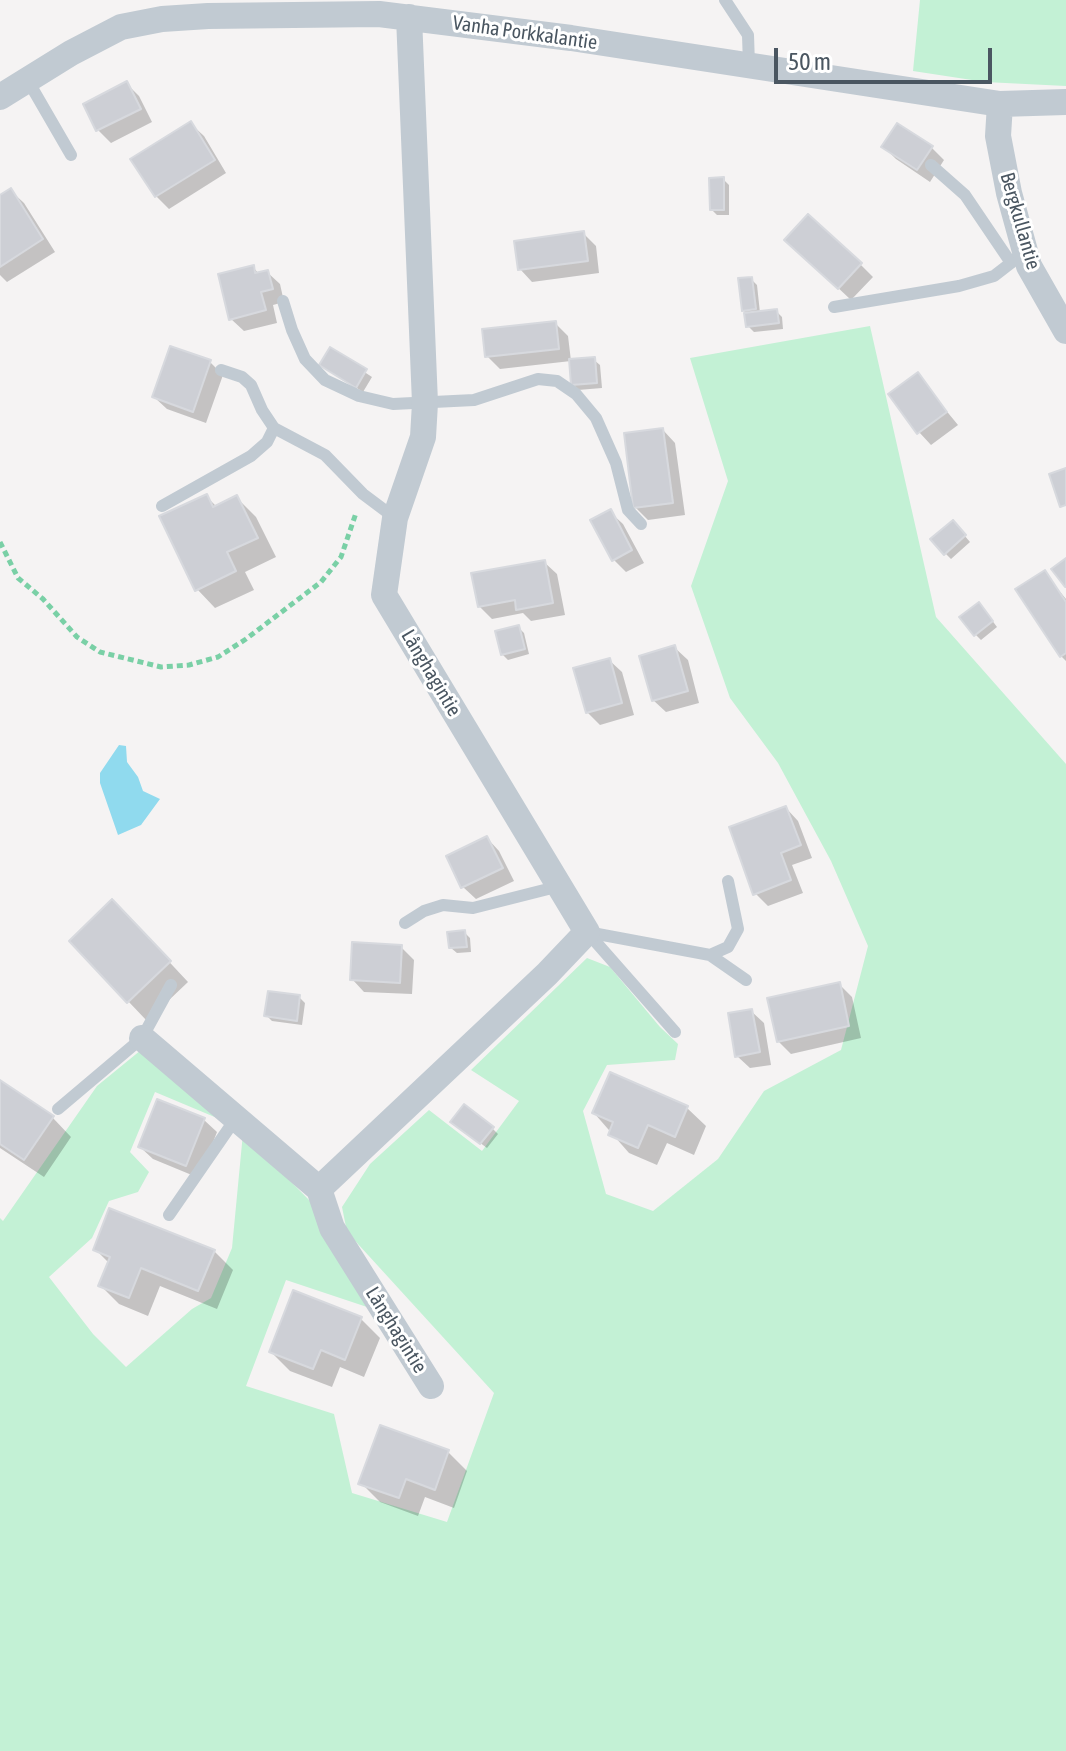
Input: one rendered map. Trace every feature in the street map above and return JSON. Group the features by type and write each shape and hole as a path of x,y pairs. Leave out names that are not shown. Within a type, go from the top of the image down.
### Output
{"street":[{"name":"Vanha Porkkalantie","path":"0,97 121,27 162,14 378,7 409,17 1000,104 1066,102"},
{"name":"Långhagintie","path":"409,17 425,403 423,437 395,518 384,595 587,932"},
{"name":"Bergkullantie","path":"1000,104 998,136 1018,258 1029,266 1066,331"},
{"path":"142,1038 319,1189 547,974 587,932"},
{"name":"Långhagintie","path":"319,1189 332,1228 431,1386"}],"lane":[{"path":"725,0 748,35 749,65"},
{"path":"27,79 71,155"},
{"path":"834,307 959,286 994,276 1018,258 965,195 931,165"},
{"path":"283,301 305,359 325,380 359,396 393,404 474,400 538,379 557,381 576,394 596,418 616,463 628,510 641,524"},
{"path":"221,370 242,377 251,385 274,428 325,455 363,494 395,518"},
{"path":"162,506 251,456 267,442 274,428"},
{"path":"710,955 728,947 738,929 728,881"},
{"path":"405,923 424,911 443,905 473,908 560,886"},
{"path":"587,932 710,955 746,980"},
{"path":"587,932 675,1032"},
{"path":"58,1109 142,1038 171,985"},
{"path":"169,1215 236,1118"}],"path":[{"path":"0,542 18,578 43,599 77,637 100,652 161,667 189,665 218,657 321,582 341,557 363,494"}],"green space":[{"path":"920,0 1066,0 1066,86 985,82 913,71"},
{"path":"870,326 936,617 1066,764 1066,1751 0,1751 0,1218 3,1221 97,1086 141,1050 217,1118 155,1092 130,1152 149,1172 138,1192 109,1201 92,1238 49,1277 93,1334 126,1367 192,1309 211,1298 232,1248 243,1133 310,1201 370,1308 286,1280 246,1386 334,1414 352,1493 447,1522 494,1393 347,1232 342,1207 370,1164 429,1110 482,1151 519,1101 471,1070 587,958 610,967 678,1044 675,1060 607,1065 583,1111 606,1194 653,1211 718,1159 764,1091 841,1050 868,946 831,861 778,763 730,698 691,586 728,481 690,358"}],"water":[{"path":"119,745 126,746 127,762 143,791 160,799 141,825 118,835 100,783 100,773"}],"building":[{"path":"127,81 141,109 96,131 83,104"},
{"path":"191,121 215,160 155,197 130,159"},
{"path":"897,123 933,146 917,170 881,147"},
{"path":"724,177 724,210 710,210 709,178"},
{"path":"11,188 43,239 0,267 0,195"},
{"path":"808,214 862,263 838,289 784,240"},
{"path":"584,231 588,261 518,270 514,241"},
{"path":"254,265 255,273 268,270 273,289 261,292 266,310 229,320 218,274"},
{"path":"752,277 756,309 742,311 738,278"},
{"path":"777,309 779,323 746,327 744,313"},
{"path":"556,321 559,349 485,357 482,329"},
{"path":"170,346 211,360 193,412 152,397"},
{"path":"330,347 367,369 356,388 319,365"},
{"path":"595,357 597,383 571,385 569,359"},
{"path":"918,372 947,412 917,434 888,394"},
{"path":"663,428 673,503 633,508 624,433"},
{"path":"1066,468 1066,505 1060,507 1049,474"},
{"path":"207,494 213,507 237,495 258,538 227,552 236,571 195,591 159,516"},
{"path":"611,509 632,550 612,561 590,520"},
{"path":"953,520 966,535 944,555 930,539"},
{"path":"1066,558 1066,587 1065,587 1051,569"},
{"path":"545,560 553,603 516,610 515,600 478,607 471,573"},
{"path":"1045,570 1066,602 1066,653 1060,657 1015,589"},
{"path":"979,602 993,621 974,636 959,617"},
{"path":"519,625 525,649 501,655 495,631"},
{"path":"675,645 688,691 652,701 639,656"},
{"path":"610,658 622,703 586,713 573,668"},
{"path":"786,806 801,845 781,853 791,880 753,895 729,827"},
{"path":"487,836 503,868 461,888 446,856"},
{"path":"112,899 171,961 127,1003 69,941"},
{"path":"465,930 467,947 449,948 447,932"},
{"path":"352,942 402,945 400,983 350,980"},
{"path":"840,982 849,1026 777,1042 767,998"},
{"path":"268,991 300,995 297,1021 264,1016"},
{"path":"752,1009 760,1052 735,1057 728,1013"},
{"path":"610,1072 688,1106 675,1137 648,1125 638,1148 608,1135 613,1122 592,1113"},
{"path":"0,1080 54,1116 24,1160 0,1144"},
{"path":"157,1099 205,1118 186,1166 138,1147"},
{"path":"464,1104 494,1127 480,1144 450,1122"},
{"path":"109,1208 215,1250 198,1291 141,1268 129,1298 98,1286 110,1257 93,1250"},
{"path":"293,1290 362,1317 345,1360 321,1350 313,1369 269,1352"},
{"path":"380,1425 449,1450 435,1490 406,1479 399,1498 358,1484"}]}
